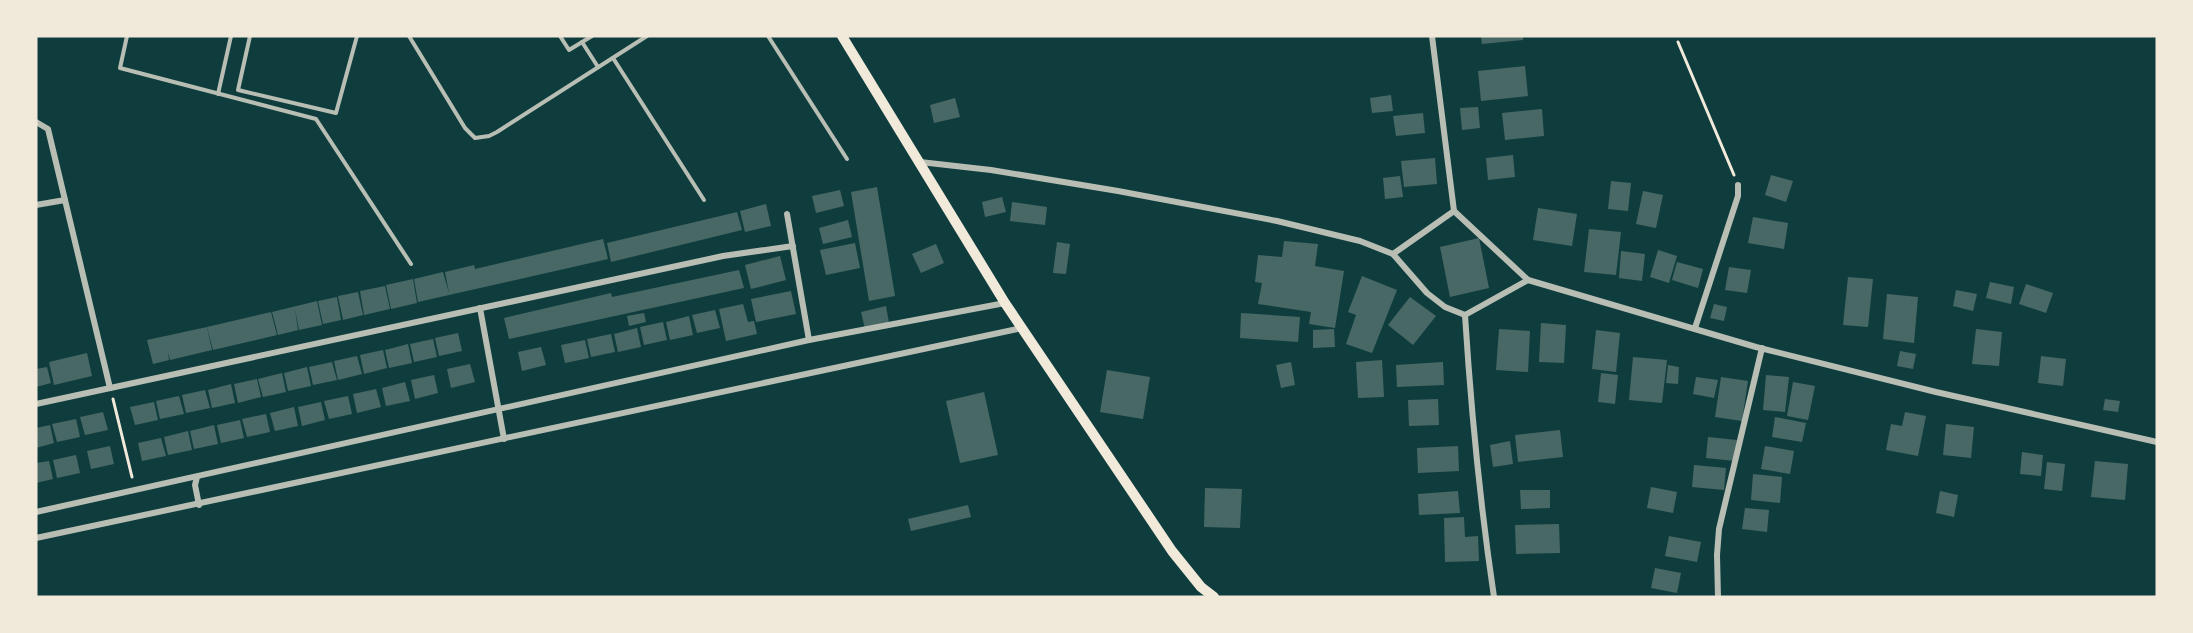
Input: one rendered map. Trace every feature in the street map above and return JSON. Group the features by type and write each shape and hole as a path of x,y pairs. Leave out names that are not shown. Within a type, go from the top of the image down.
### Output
{"main road":[{"path":"842,36 1005,303 1172,551 1201,586 1214,597"}],"street":[{"path":"1432,36 1454,211 1528,280 1762,348 1936,392 2157,442"},
{"path":"36,122 48,129 110,388"},
{"path":"920,162 991,170 1277,221 1360,242 1393,254 1427,293 1445,307 1465,315"},
{"path":"1695,328 1738,196 1737,186"},
{"path":"36,205 65,200"},
{"path":"1393,254 1454,211"},
{"path":"787,214 809,340"},
{"path":"36,404 723,256 793,246"},
{"path":"1465,315 1528,280"},
{"path":"36,512 809,340 1005,303"},
{"path":"480,308 504,439"},
{"path":"1465,315 1471,412 1494,597"},
{"path":"36,538 1022,328"},
{"path":"1718,597 1719,529 1762,348"},
{"path":"197,477 195,485 199,505"}],"lane":[{"path":"127,36 120,68 316,119 411,264"},
{"path":"218,94 231,36"},
{"path":"250,36 238,90 336,114 357,36"},
{"path":"409,36 465,128 475,138 497,132 647,36"},
{"path":"560,36 569,50 592,36"},
{"path":"768,36 847,159"},
{"path":"582,42 598,67"},
{"path":"613,58 704,200"}],"path":[{"path":"1678,42 1737,186"},
{"path":"110,388 136,491"}],"building":[{"path":"1481,36 1523,36 1523,40 1482,44"},
{"path":"1525,66 1528,96 1481,101 1478,71"},
{"path":"1391,95 1393,111 1372,113 1370,98"},
{"path":"955,98 960,117 934,123 930,105"},
{"path":"1478,107 1480,128 1462,130 1460,108"},
{"path":"1542,109 1544,136 1505,140 1502,113"},
{"path":"1423,113 1425,133 1396,136 1393,116"},
{"path":"1513,155 1515,177 1488,180 1486,158"},
{"path":"1435,158 1437,184 1404,187 1401,161"},
{"path":"1771,175 1793,181 1786,202 1765,195"},
{"path":"1400,176 1403,197 1385,199 1383,178"},
{"path":"1611,181 1631,183 1628,211 1608,209"},
{"path":"877,187 895,296 869,301 851,192"},
{"path":"840,190 844,206 816,213 812,196"},
{"path":"1643,191 1663,195 1656,228 1636,224"},
{"path":"1002,197 1006,212 985,217 982,202"},
{"path":"1012,202 1047,207 1045,225 1010,221"},
{"path":"766,204 771,226 745,232 740,211"},
{"path":"1538,208 1577,214 1572,246 1533,240"},
{"path":"737,212 742,230 611,262 607,243"},
{"path":"1753,217 1788,223 1784,249 1748,243"},
{"path":"848,220 852,237 823,244 819,228"},
{"path":"1589,229 1621,232 1616,275 1584,272"},
{"path":"1479,238 1489,288 1450,297 1440,247"},
{"path":"603,239 608,259 418,302 414,279 443,272 449,293 445,272 474,265 475,269"},
{"path":"1284,241 1318,244 1315,266 1344,271 1335,328 1309,324 1311,312 1258,304 1262,283 1255,282 1258,255 1282,257"},
{"path":"1057,242 1070,244 1066,274 1053,273"},
{"path":"855,243 860,268 826,275 820,250"},
{"path":"936,244 944,263 921,273 912,254"},
{"path":"1658,250 1677,256 1669,283 1650,277"},
{"path":"1621,251 1645,254 1642,281 1619,278"},
{"path":"780,256 786,280 751,289 745,265"},
{"path":"1677,262 1703,269 1698,288 1672,280"},
{"path":"1729,267 1751,270 1747,293 1725,290"},
{"path":"739,270 744,288 509,339 504,318 611,293 612,297"},
{"path":"1362,276 1397,290 1372,353 1346,344 1356,315 1348,312"},
{"path":"1848,277 1873,279 1868,327 1843,325"},
{"path":"413,279 417,303 391,309 386,285"},
{"path":"1990,282 2014,287 2011,304 1986,298"},
{"path":"2026,284 2053,293 2046,313 2019,304"},
{"path":"385,286 390,309 364,315 360,291"},
{"path":"1956,290 1977,294 1973,311 1953,306"},
{"path":"791,291 796,314 756,322 751,299"},
{"path":"358,292 363,315 343,320 338,296"},
{"path":"1887,294 1918,297 1914,343 1883,339"},
{"path":"337,297 341,320 323,324 318,301"},
{"path":"1410,297 1436,316 1413,345 1388,325"},
{"path":"317,301 322,325 299,330 295,309 298,330 278,335 272,312"},
{"path":"743,304 748,322 754,321 757,334 726,341 719,309"},
{"path":"1714,304 1727,307 1724,321 1710,318"},
{"path":"886,306 889,323 865,329 861,312"},
{"path":"715,310 720,328 697,333 692,315"},
{"path":"271,312 277,335 213,350 207,327"},
{"path":"644,313 646,322 629,326 627,316"},
{"path":"1241,313 1300,317 1298,342 1240,338"},
{"path":"689,316 693,335 670,340 666,322"},
{"path":"663,322 667,340 644,345 640,327"},
{"path":"1541,323 1566,325 1564,363 1539,362"},
{"path":"207,327 212,350 170,360 168,352 169,360 153,364 147,340"},
{"path":"637,328 641,347 618,352 614,334"},
{"path":"1334,329 1335,347 1313,348 1313,330"},
{"path":"1499,329 1530,331 1528,372 1496,370"},
{"path":"1976,329 2002,332 1999,366 1972,364"},
{"path":"1596,330 1620,333 1616,372 1592,369"},
{"path":"458,333 462,351 439,356 435,338"},
{"path":"611,334 615,352 591,357 587,339"},
{"path":"433,339 437,357 414,362 410,344"},
{"path":"585,340 589,358 565,363 561,345"},
{"path":"408,344 412,363 389,368 385,350"},
{"path":"541,347 546,365 522,371 518,352"},
{"path":"383,350 387,368 364,374 360,355"},
{"path":"1900,351 1916,354 1913,369 1897,366"},
{"path":"87,353 92,376 54,385 49,362"},
{"path":"357,356 362,374 338,380 334,361"},
{"path":"2041,356 2066,359 2063,386 2038,383"},
{"path":"1633,357 1667,360 1662,403 1629,400"},
{"path":"1382,360 1384,397 1358,398 1356,362"},
{"path":"332,362 337,380 313,385 309,367"},
{"path":"1291,362 1295,385 1281,388 1276,365"},
{"path":"1443,362 1444,385 1397,387 1396,365"},
{"path":"470,364 475,382 451,388 447,369"},
{"path":"1668,365 1679,367 1678,384 1666,383"},
{"path":"47,367 51,383 36,387 36,369"},
{"path":"307,367 311,386 288,391 284,373"},
{"path":"1107,370 1150,377 1143,419 1100,412"},
{"path":"282,373 286,392 263,397 258,379"},
{"path":"1601,373 1618,375 1615,404 1598,402"},
{"path":"434,375 438,393 415,399 411,380"},
{"path":"1766,375 1789,377 1785,412 1763,410"},
{"path":"1696,377 1718,380 1714,398 1693,394"},
{"path":"1721,377 1748,381 1742,421 1715,417"},
{"path":"257,379 261,397 238,403 234,384"},
{"path":"405,382 410,401 386,406 382,388"},
{"path":"1793,382 1815,386 1808,420 1787,416"},
{"path":"231,384 235,403 212,408 208,390"},
{"path":"376,389 381,407 357,413 353,394"},
{"path":"205,390 210,408 186,413 182,395"},
{"path":"984,392 998,455 960,463 946,401"},
{"path":"179,396 184,414 160,419 156,401"},
{"path":"348,396 352,414 329,419 324,401"},
{"path":"1438,399 1439,425 1409,426 1408,400"},
{"path":"2105,399 2120,401 2118,412 2103,410"},
{"path":"154,402 158,420 135,425 130,407"},
{"path":"321,402 325,420 302,426 298,407"},
{"path":"294,407 298,426 275,431 270,413"},
{"path":"103,412 108,430 85,435 80,417"},
{"path":"1905,412 1926,416 1918,456 1886,450 1891,424 1902,426"},
{"path":"266,414 270,432 247,437 242,419"},
{"path":"1775,417 1806,423 1802,442 1772,437"},
{"path":"76,419 80,437 57,442 52,424"},
{"path":"240,420 244,438 221,443 217,425"},
{"path":"1946,424 1974,427 1971,458 1943,455"},
{"path":"50,425 54,443 36,448 36,428"},
{"path":"214,425 218,444 194,449 190,431"},
{"path":"1560,430 1563,457 1518,462 1515,435"},
{"path":"188,431 192,450 168,455 164,437"},
{"path":"1708,437 1737,440 1735,461 1706,458"},
{"path":"161,438 166,456 142,461 138,443"},
{"path":"1510,441 1513,464 1493,467 1490,445"},
{"path":"110,446 114,464 91,469 87,451"},
{"path":"1458,446 1459,471 1418,473 1417,448"},
{"path":"1765,446 1794,451 1790,474 1761,469"},
{"path":"2022,452 2043,455 2041,476 2020,474"},
{"path":"76,455 80,473 57,478 53,460"},
{"path":"49,461 53,479 36,483 36,463"},
{"path":"2095,461 2128,464 2125,500 2091,497"},
{"path":"2047,462 2065,464 2062,491 2044,489"},
{"path":"1694,465 1726,468 1724,490 1692,487"},
{"path":"1753,474 1782,477 1780,503 1751,500"},
{"path":"1651,487 1677,492 1673,513 1647,508"},
{"path":"1205,488 1242,489 1240,528 1204,527"},
{"path":"1520,490 1550,490 1550,508 1521,509"},
{"path":"1458,491 1460,513 1419,515 1418,494"},
{"path":"1940,491 1958,495 1954,517 1936,513"},
{"path":"968,505 971,517 911,531 908,519"},
{"path":"1745,508 1769,510 1767,532 1742,529"},
{"path":"1464,517 1465,537 1478,536 1479,561 1445,562 1444,518"},
{"path":"1559,524 1560,553 1516,554 1515,525"},
{"path":"1669,536 1701,542 1697,562 1665,556"},
{"path":"1655,568 1681,573 1677,593 1651,588"}]}
